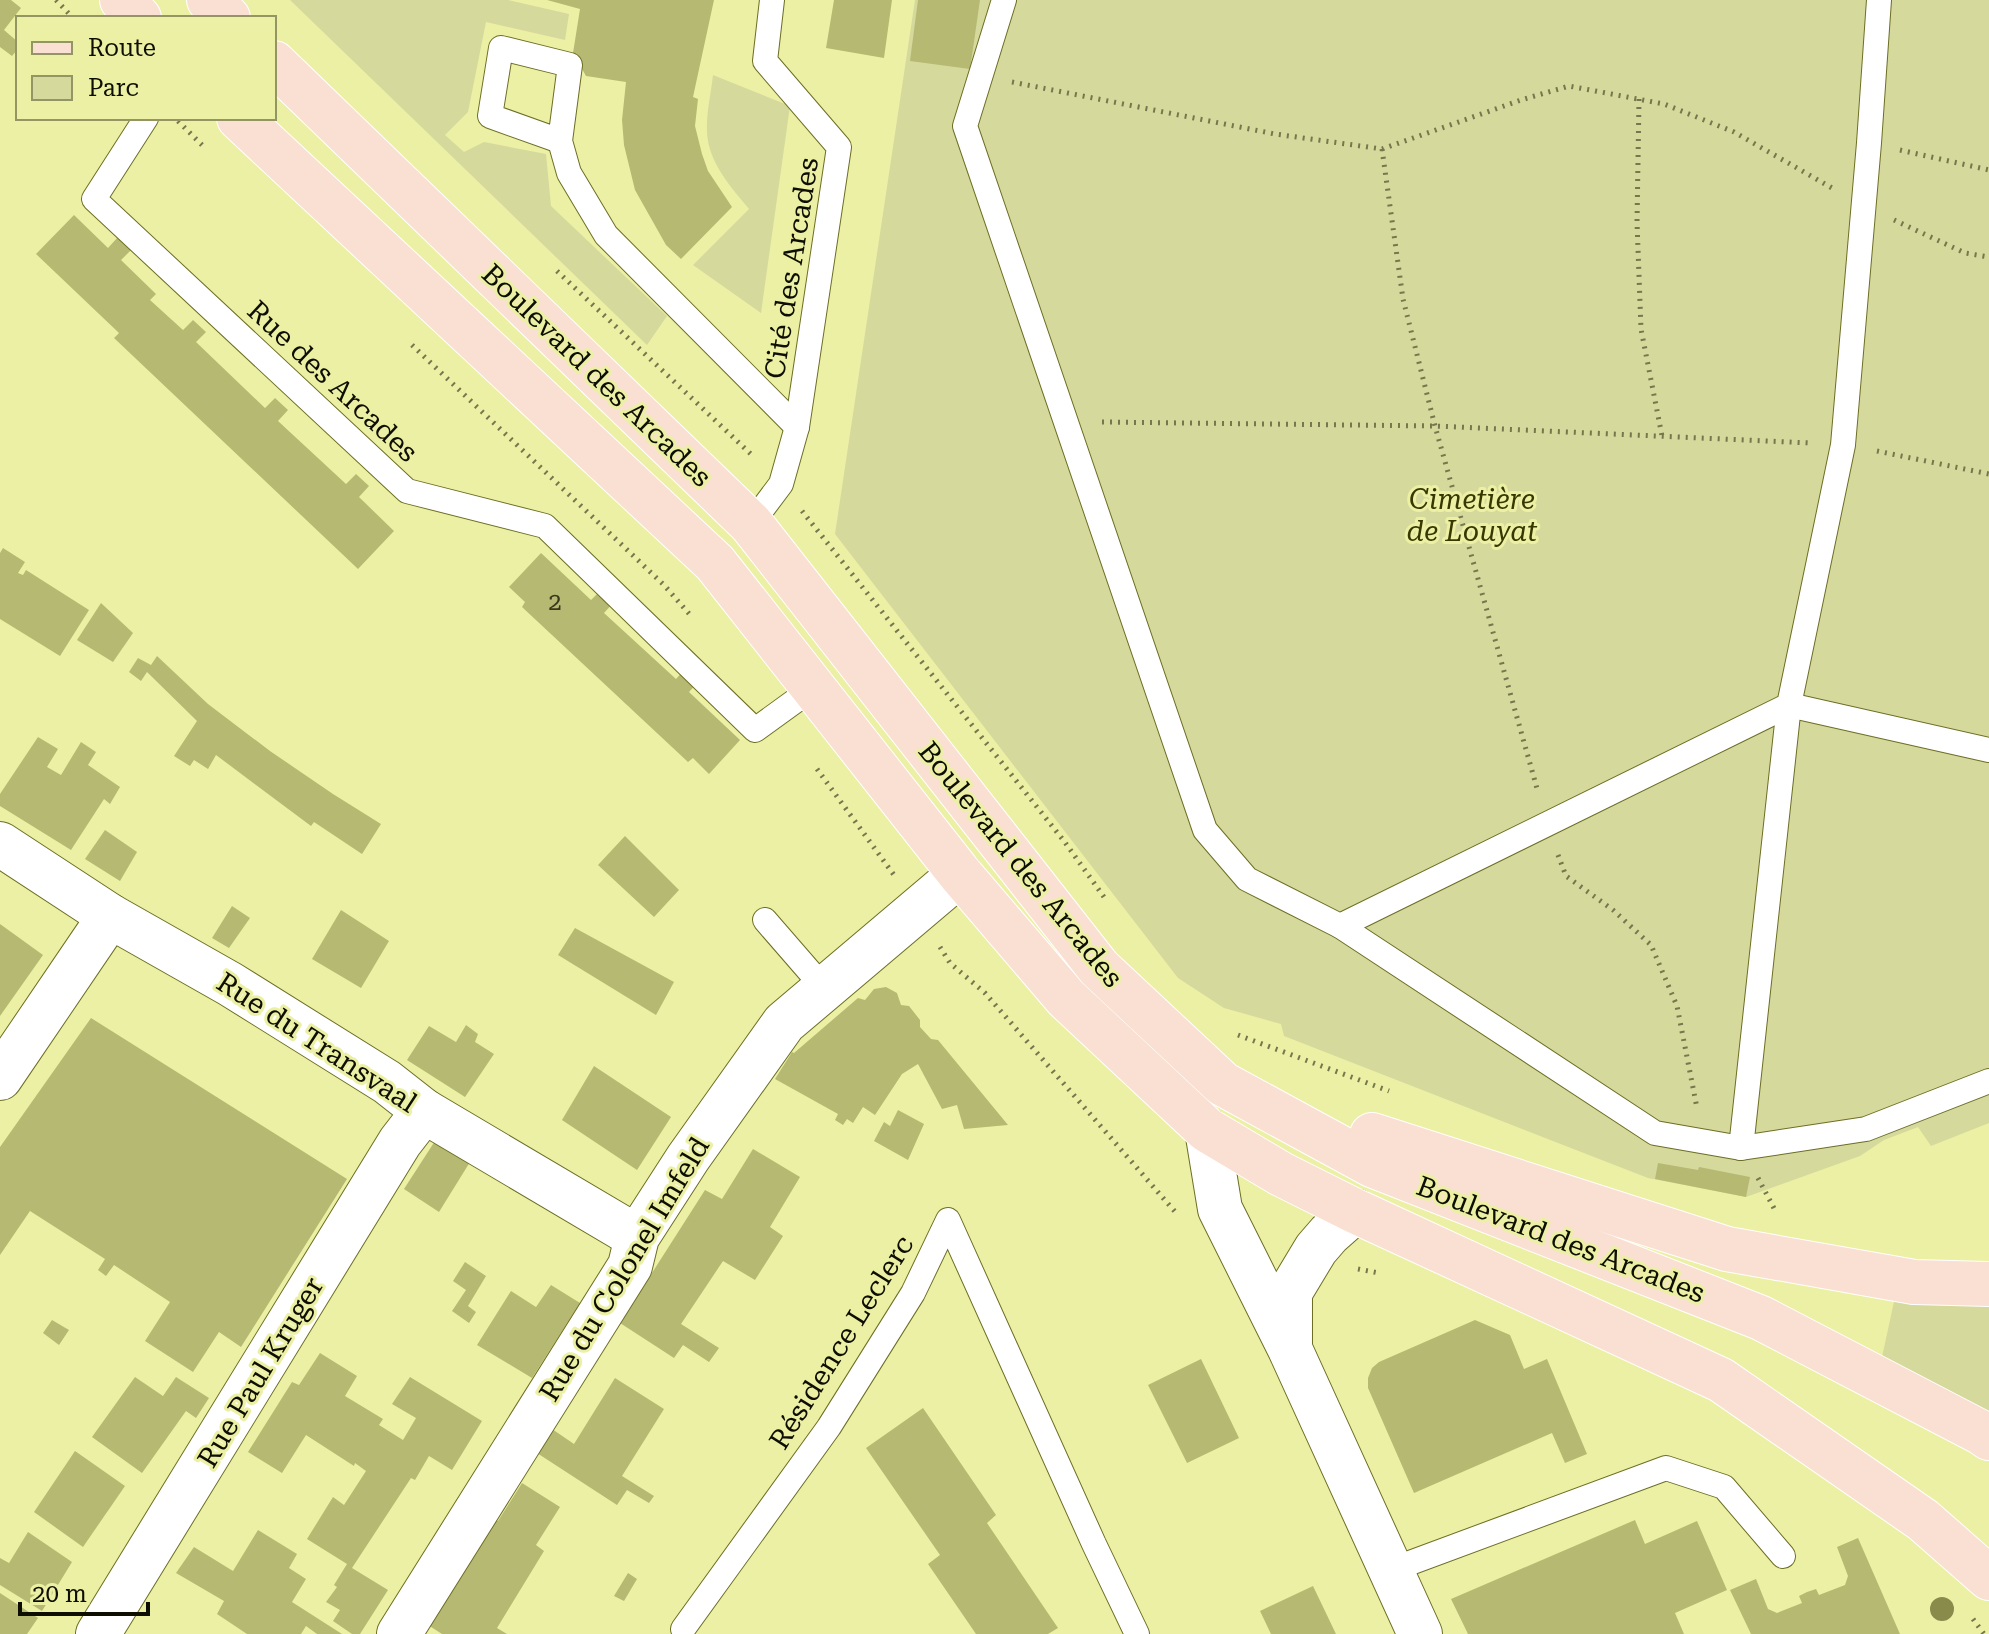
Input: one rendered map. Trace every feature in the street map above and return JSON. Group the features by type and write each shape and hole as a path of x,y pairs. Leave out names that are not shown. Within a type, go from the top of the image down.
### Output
{"main road":[{"path":"122,0 137,16"},
{"path":"209,0 226,16"},
{"name":"Boulevard des Arcades","path":"276,65 751,524 1099,968 1223,1084 1372,1165 1761,1318 1989,1438"},
{"name":"Boulevard des Arcades","path":"241,120 715,563 960,874 1066,998 1207,1130 1281,1174 1355,1211 1721,1380 1923,1520 1989,1578"},
{"path":"1223,1084 1432,1155 1727,1249 1914,1282 1989,1284"}],"street":[{"name":"Rue du Transvaal","path":"0,844 110,916 230,984 348,1057 424,1111 637,1237"},
{"name":"Rue du Colonel Imfeld","path":"399,1634 630,1266 637,1237 688,1158 784,1023 960,874"},
{"path":"0,1078 110,916"},
{"name":"Rue Paul Kruger","path":"98,1634 400,1142 424,1111"},
{"path":"1207,1130 1220,1209 1290,1349 1420,1634"},
{"path":"1290,1349 1290,1292 1316,1249 1355,1211"}],"lane":[{"name":"Cité des Arcades","path":"751,524 781,484 797,427 839,147 765,61 772,0"},
{"path":"1004,0 965,126 1205,830 1247,879 1340,926 1655,1133 1741,1148 1866,1129 1989,1081"},
{"path":"1741,1148 1789,705 1843,445 1879,0"},
{"name":"Rue des Arcades","path":"145,120 94,199 407,491 545,526 755,730 813,688"},
{"name":"Cité des Arcades","path":"560,141 569,173 606,235 797,427"},
{"path":"1340,926 1789,705 1989,750"},
{"path":"765,920 824,988"},
{"name":"Résidence Leclerc","path":"683,1629 829,1427 913,1293 948,1220 1137,1634"},
{"path":"1391,1570 1666,1468 1724,1487 1783,1556"}],"path":[{"path":"56,0 71,16"},
{"path":"981,75 1275,134 1382,149 1569,86 1664,104 1734,132 1864,206 1965,253 1989,257"},
{"path":"1639,99 1637,222 1641,329 1662,436"},
{"path":"1869,143 1989,170"},
{"path":"1382,149 1403,299 1435,426 1547,824 1566,876 1613,910 1651,945 1677,1006 1704,1141"},
{"path":"549,263 781,484 1064,841 1105,899"},
{"path":"1065,421 1435,426 1843,445 1989,474"},
{"path":"1226,1028 1237,1035 1401,1096"},
{"path":"1741,1148 1782,1223"}],"green space":[{"path":"290,0 508,0 569,14 565,40 486,22 468,112 445,135 464,152 484,142 546,154 551,206 667,316 647,345"},
{"name":"Cimetière de Louyat","path":"915,0 1989,0 1989,1123 1931,1146 1918,1127 1884,1140 1860,1156 1746,1197 1648,1178 1284,1036 1281,1024 1224,1008 1178,978 835,534"},
{"path":"713,75 790,106 761,313 693,265 749,209 722,174 708,143 707,118"},
{"path":"1895,1297 1989,1303 1989,1412 1882,1357"}],"building":[{"path":"0,0 11,0 21,8 4,30 16,40 16,51 12,56 0,47"},
{"path":"547,0 714,0 693,97 698,99 695,126 708,171 732,207 681,259 666,245 635,190 624,145 622,120 626,82 586,76 573,53 580,9"},
{"path":"834,0 892,0 884,58 826,48"},
{"path":"918,0 980,0 970,69 910,61"},
{"path":"74,215 108,248 118,237 132,249 121,260 156,294 150,300 183,330 193,320 206,332 196,342 265,408 275,398 288,410 278,421 346,484 356,474 369,486 359,497 394,531 358,569 114,338 119,333 36,254"},
{"path":"3,548 25,562 18,573 23,575 26,570 89,610 60,656 0,619 0,553"},
{"path":"541,553 591,600 601,590 614,602 604,613 676,679 686,668 699,681 689,692 740,740 709,774 693,758 688,762 522,607 525,602 509,587"},
{"path":"101,603 133,633 113,662 77,640"},
{"path":"157,656 208,704 270,751 381,824 362,854 314,822 311,826 216,755 208,769 194,760 190,766 174,756 197,721 147,672 141,681 129,672 138,658 151,665"},
{"path":"38,737 58,749 47,767 61,775 81,742 96,752 88,765 120,787 110,804 104,799 71,850 0,806 0,794"},
{"path":"105,830 137,852 120,881 85,859"},
{"path":"625,836 679,890 654,917 598,865"},
{"path":"232,906 250,918 229,948 212,938"},
{"path":"341,910 389,941 361,988 312,959"},
{"path":"0,924 43,955 0,1016"},
{"path":"575,928 674,982 656,1015 558,955"},
{"path":"886,987 897,993 901,1005 909,1006 920,1020 920,1027 931,1039 938,1040 1008,1125 964,1129 957,1105 942,1109 918,1064 902,1074 875,1115 863,1107 853,1123 847,1119 843,1125 835,1120 838,1114 775,1079 792,1052 858,998 865,1000 874,989"},
{"path":"91,1018 347,1179 241,1347 219,1332 193,1372 145,1341 170,1302 114,1265 106,1276 98,1270 105,1259 30,1211 0,1255 0,1147"},
{"path":"466,1025 478,1034 475,1042 494,1054 465,1097 407,1060 429,1026 456,1042"},
{"path":"594,1066 671,1117 637,1170 562,1120"},
{"path":"898,1110 924,1124 908,1160 874,1141 884,1122 890,1126"},
{"path":"435,1141 470,1162 439,1212 404,1189"},
{"path":"753,1149 800,1177 770,1227 783,1236 755,1280 723,1261 681,1324 719,1348 709,1362 683,1345 674,1358 620,1323 705,1190 722,1199"},
{"path":"1658,1163 1750,1177 1746,1197 1655,1179"},
{"path":"465,1262 486,1276 468,1306 476,1312 469,1323 452,1311 466,1290 453,1281"},
{"path":"551,1285 580,1303 532,1378 477,1345 511,1291 536,1307"},
{"path":"52,1320 69,1330 59,1345 43,1333"},
{"path":"1475,1320 1510,1335 1524,1369 1547,1359 1587,1454 1565,1463 1552,1433 1414,1493 1368,1388 1368,1378 1379,1362"},
{"path":"320,1353 357,1376 345,1396 383,1419 379,1425 403,1440 416,1418 392,1404 410,1377 482,1421 452,1470 429,1456 352,1568 388,1590 360,1634 352,1634 333,1621 340,1610 326,1602 347,1564 307,1539 333,1497 344,1505 366,1471 306,1435 282,1473 248,1452 292,1382 299,1385"},
{"path":"1201,1359 1239,1438 1187,1463 1148,1385"},
{"path":"135,1377 163,1396 176,1377 209,1398 196,1418 186,1411 142,1473 92,1437"},
{"path":"615,1378 664,1409 622,1476 654,1496 649,1503 627,1490 617,1505 537,1453 552,1429 574,1444"},
{"path":"923,1408 996,1515 987,1523 1058,1628 1048,1634 976,1634 928,1564 940,1555 866,1448"},
{"path":"75,1451 125,1486 83,1547 34,1512"},
{"path":"522,1483 560,1507 536,1545 544,1551 497,1628 507,1634 442,1634 428,1625 495,1519 498,1521"},
{"path":"1635,1520 1645,1544 1697,1521 1727,1590 1675,1613 1684,1634 1468,1634 1451,1599"},
{"path":"258,1530 297,1554 289,1568 306,1579 292,1602 342,1634 317,1634 306,1626 301,1634 247,1634 217,1614 224,1601 176,1573 194,1547 233,1571"},
{"path":"28,1532 72,1562 42,1611 0,1585 0,1558 9,1563"},
{"path":"1858,1538 1900,1634 1751,1634 1730,1590 1756,1579 1768,1609 1777,1613 1802,1603 1799,1596 1807,1592 1816,1589 1819,1595 1845,1585 1848,1576 1837,1547"},
{"path":"628,1573 637,1579 624,1601 614,1596"},
{"path":"1313,1586 1336,1634 1271,1634 1260,1611"},
{"path":"0,1593 38,1618 27,1634 0,1634"}]}
